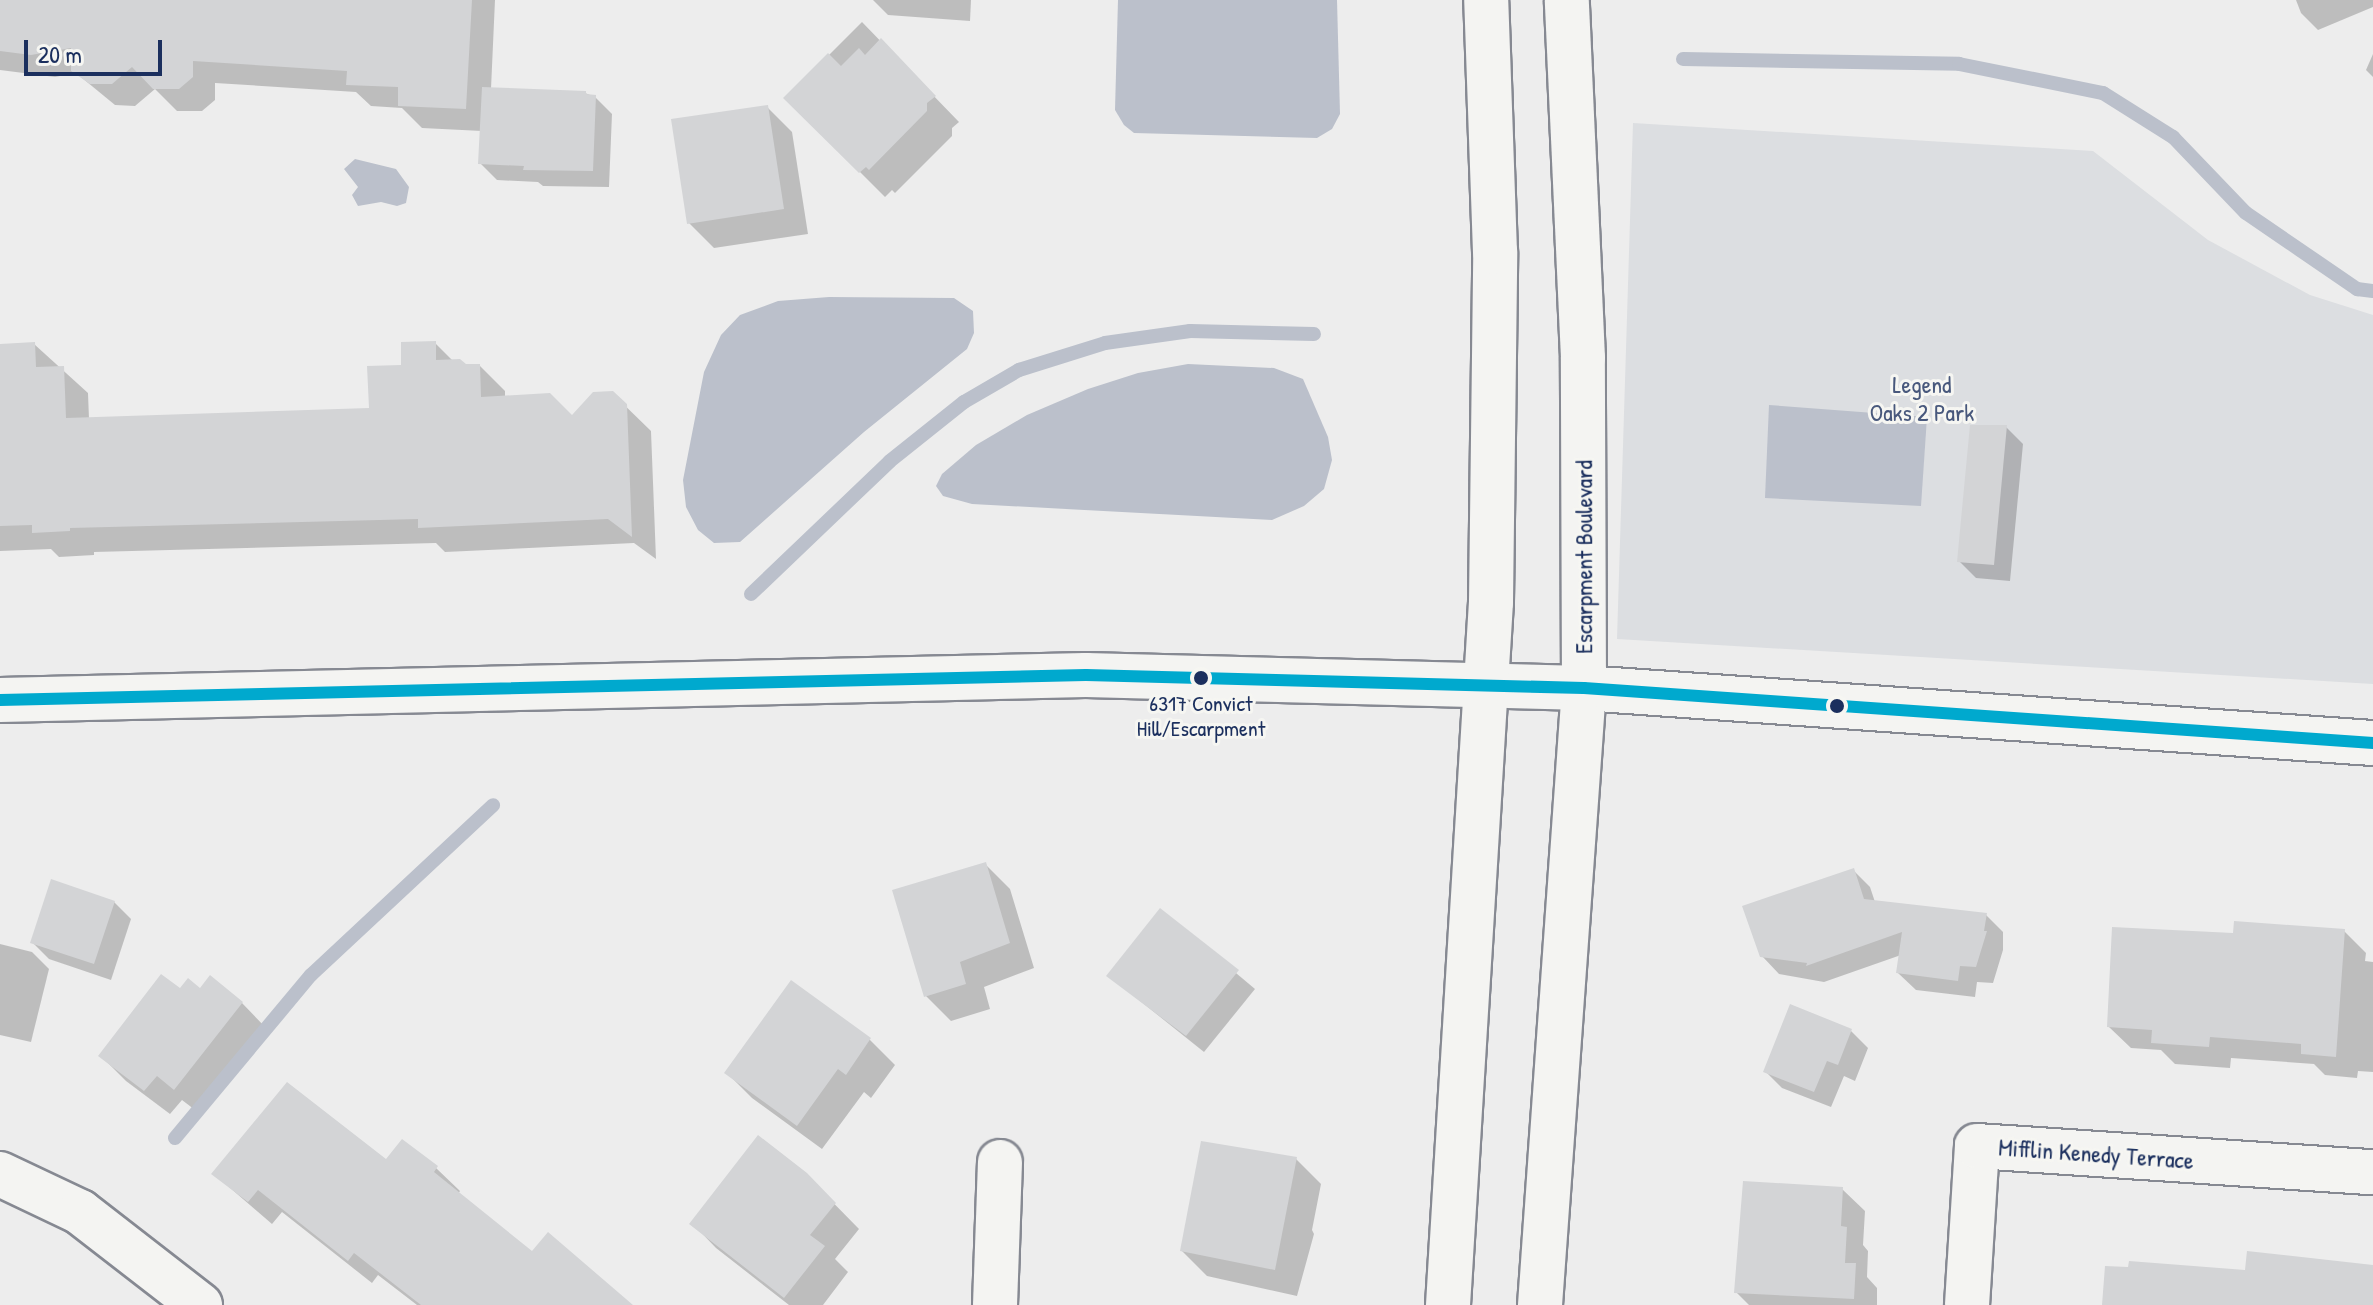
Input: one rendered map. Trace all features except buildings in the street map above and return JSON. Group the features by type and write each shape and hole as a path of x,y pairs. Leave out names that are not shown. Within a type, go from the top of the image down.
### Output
{"street":[{"path":"1448,1305 1491,602 1495,267 1486,0"},
{"name":"Escarpment Boulevard","path":"1540,1305 1584,688 1583,358 1567,0"},
{"path":"0,700 1086,675 1485,683 1584,688 2373,743"},
{"name":"Mifflin Kenedy Terrace","path":"1967,1305 1977,1146 2373,1172"},
{"path":"995,1305 1000,1162"},
{"path":"0,1174 80,1212 200,1305"}],"green space":[{"name":"Legend Oaks 2 Park","path":"1633,123 2093,151 2208,240 2310,295 2373,315 2373,684 1617,639"}],"shaded area":[{"path":"1118,0 1337,0 1340,114 1332,129 1317,138 1134,133 1124,125 1115,110"},
{"path":"355,159 396,169 409,187 406,203 397,206 381,202 358,206 352,195 358,187 344,169"},
{"path":"829,297 954,298 973,311 974,333 967,349 864,432 740,542 714,543 698,530 686,507 683,480 704,372 721,335 740,315 778,301"},
{"path":"1188,364 1274,368 1303,379 1328,437 1332,460 1324,489 1304,506 1272,520 972,504 943,496 936,486 942,474 976,445 1027,415 1088,389 1138,373"},
{"path":"1769,405 1927,417 1921,506 1765,498"}],"waterway":[{"path":"1683,59 1959,64 2103,93 2173,137 2246,213 2357,289 2373,291"},
{"path":"751,594 890,461 964,402 1019,370 1105,343 1190,331 1314,334"},
{"path":"175,1138 311,975 493,805"}],"transit line":[{"path":"0,700 1086,675 1584,688 2373,743"}],"place":[{"name":"6317 Convict Hill/Escarpment","path":"1201,678"}]}
